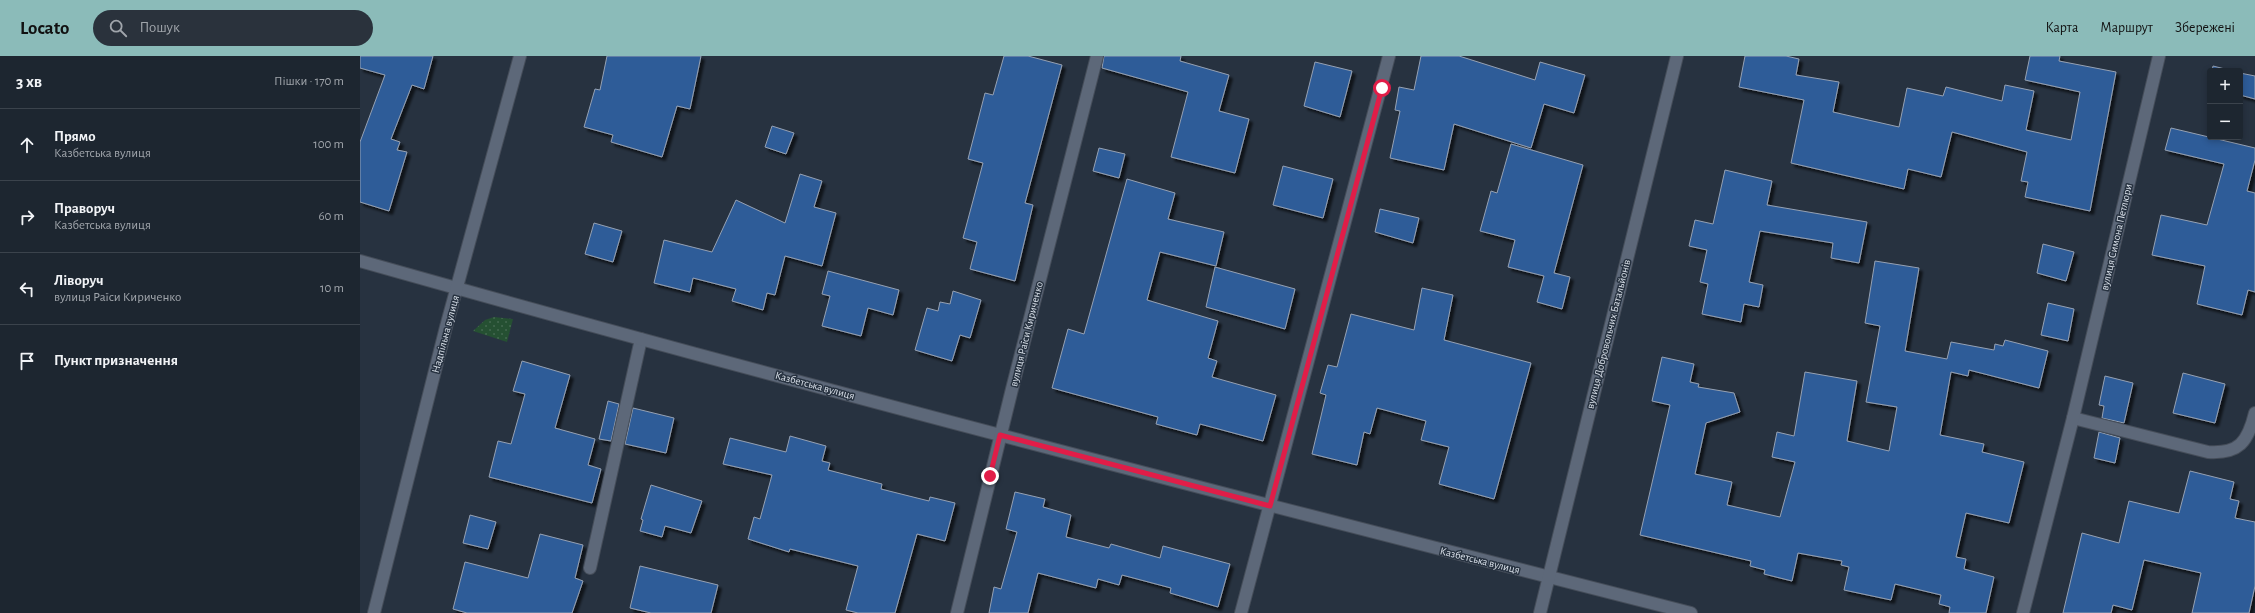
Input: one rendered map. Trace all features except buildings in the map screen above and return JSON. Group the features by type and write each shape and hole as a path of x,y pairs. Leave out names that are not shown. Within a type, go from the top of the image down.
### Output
{"street":[{"name":"Надпільна вулиця","path":"374,613 457,288 520,56"},
{"name":"вулиця Раїси Кириченко","path":"957,613 1000,435 1097,56"},
{"path":"1241,613 1389,56"},
{"name":"вулиця Добровольчих Батальйонів","path":"1540,613 1677,56"},
{"name":"вулиця Симона Петлюри","path":"2023,613 2073,418 2159,56"},
{"name":"Казбетська вулиця","path":"360,261 641,340 1000,435 1270,506 1691,613"},
{"path":"590,568 641,340"},
{"path":"2073,418 2208,452 2223,453 2237,448 2248,437 2255,413"}],"green space":[{"path":"494,317 513,319 507,342 473,331 485,320"}],"route":[{"path":"990,476 1000,435 1270,506 1382,88"}]}
